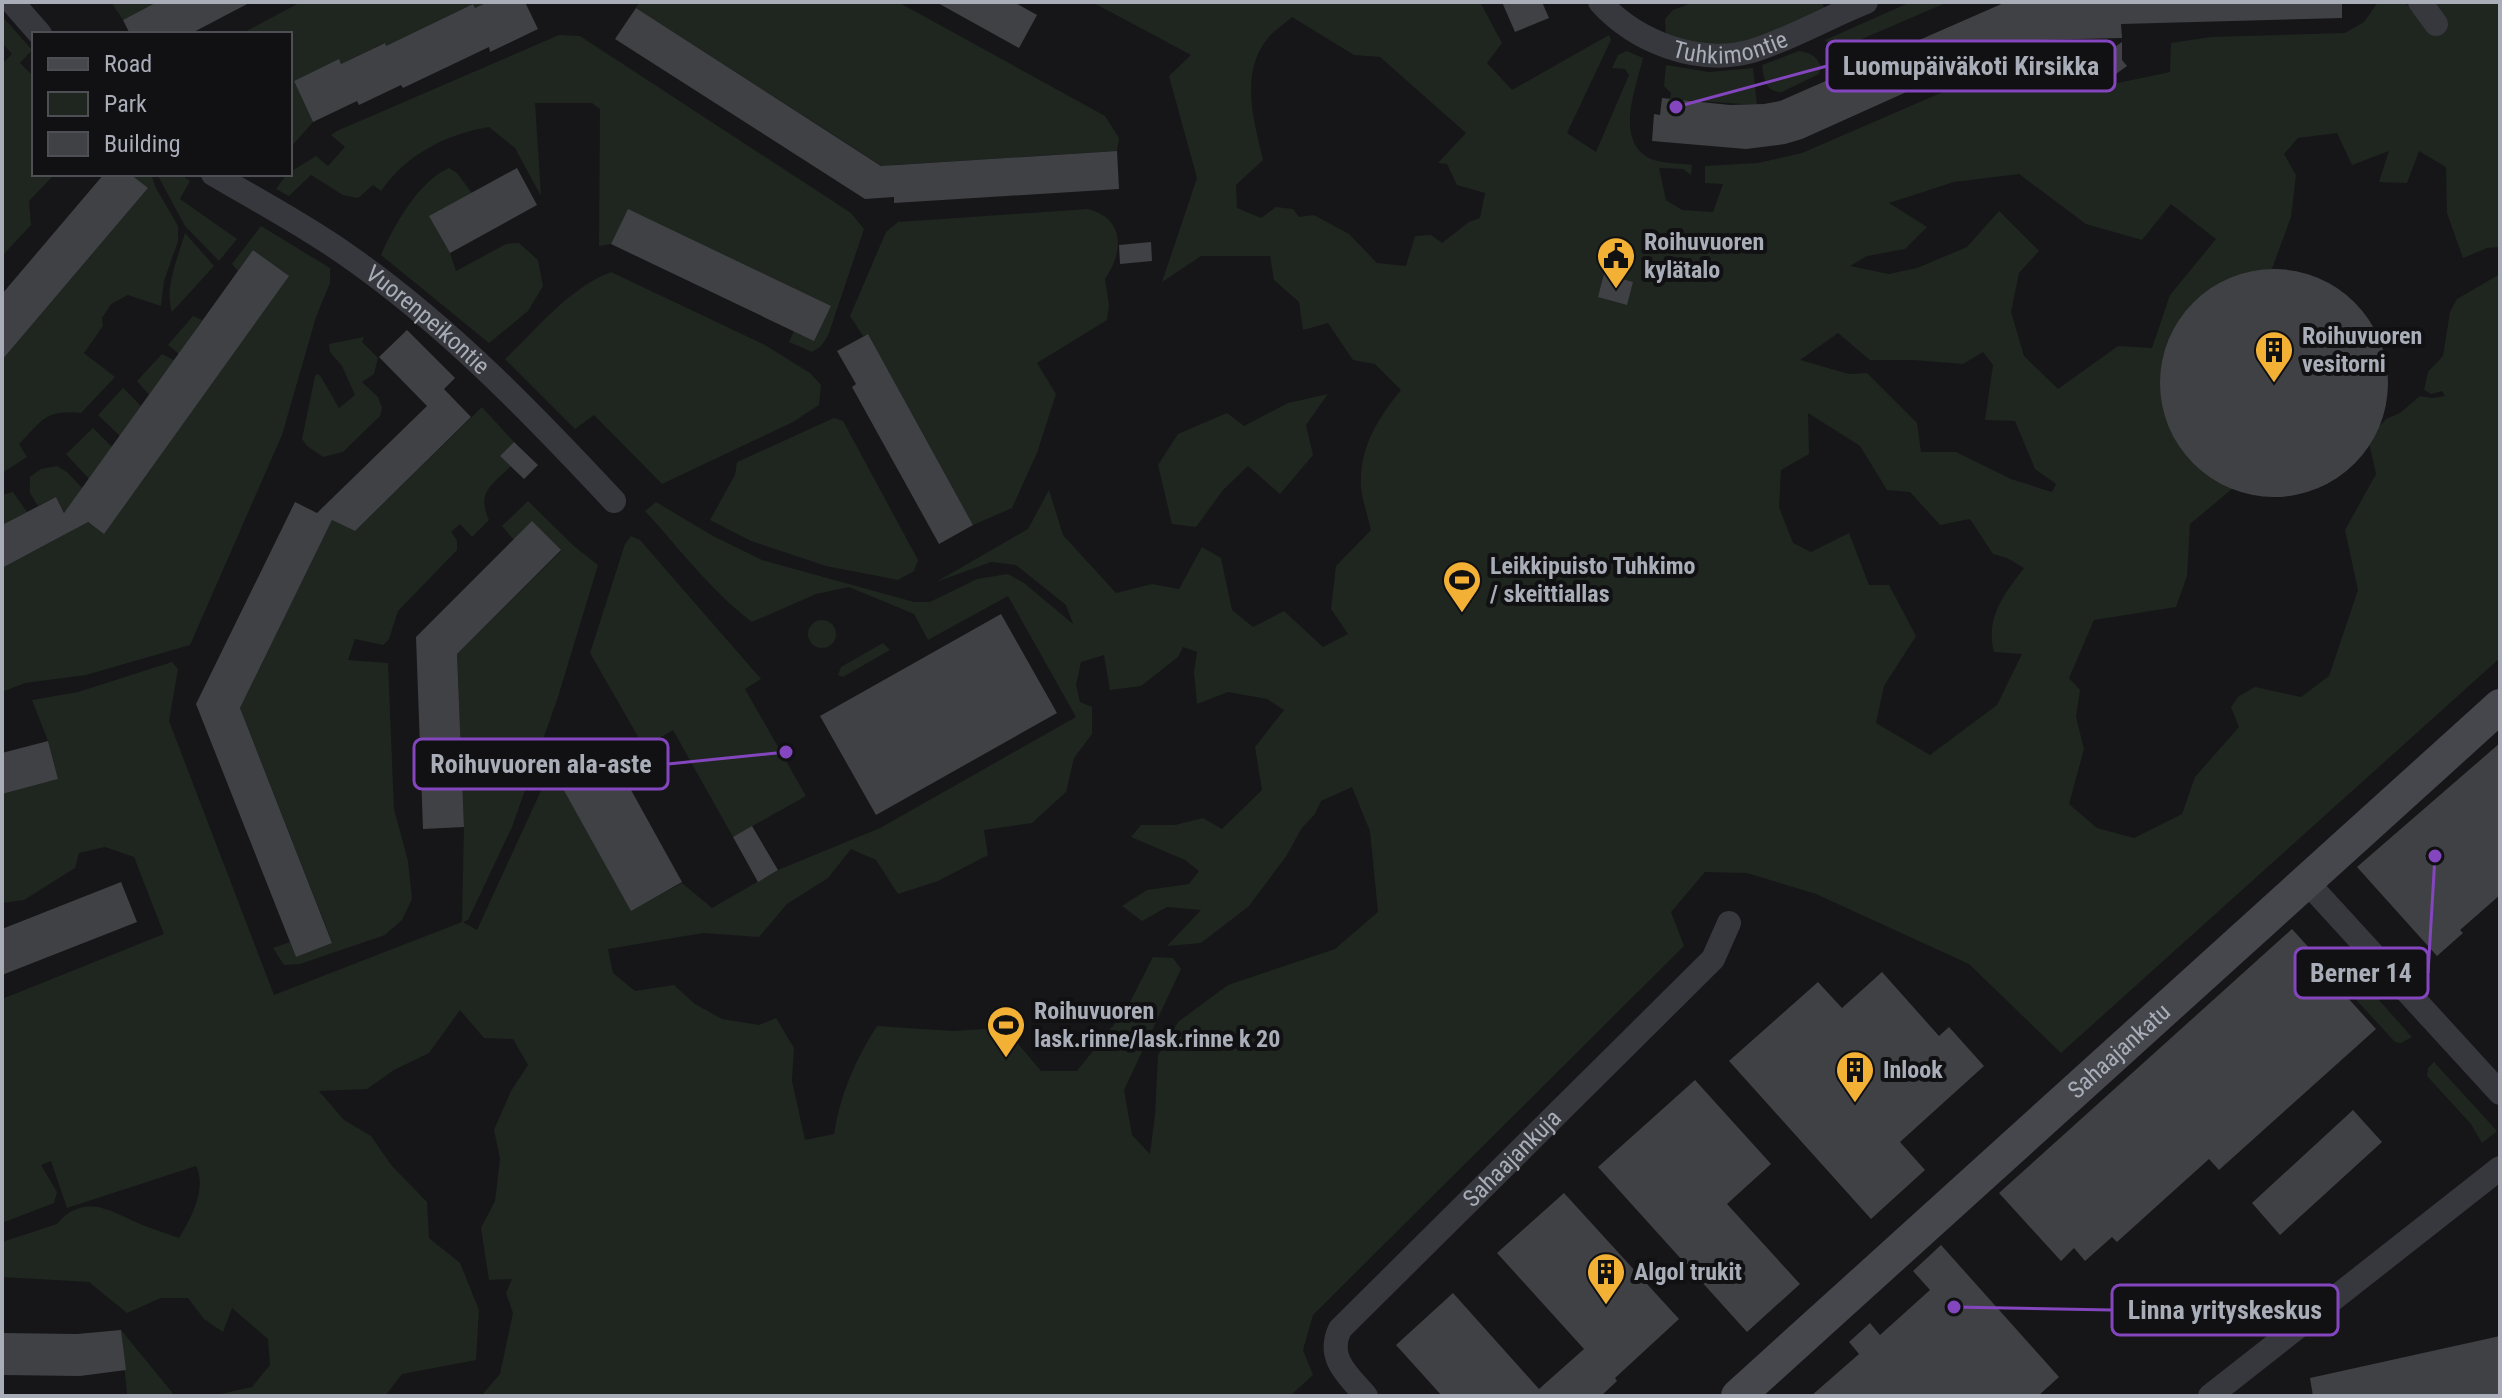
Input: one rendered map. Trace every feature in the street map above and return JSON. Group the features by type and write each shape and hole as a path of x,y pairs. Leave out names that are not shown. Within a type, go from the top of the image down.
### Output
{"main road":[{"name":"Sahaajankatu","path":"1738,1396 2500,706"}],"street":[{"path":"12,2 38,32"},
{"name":"Tuhkimontie","path":"1600,2 1626,27 1653,41 1696,54 1722,54 1755,50 1866,2"},
{"path":"2420,2 2436,24"},
{"name":"Vuorenpeikontie","path":"217,176 278,210 346,254 443,330 523,404 614,501"},
{"path":"2306,881 2500,1093"},
{"name":"Sahaajankuja","path":"1366,1396 1338,1361 1334,1341 1340,1329 1713,959 1729,923"},
{"path":"2210,1396 2500,1168"}],"green space":[{"path":"111,2 157,2 123,20"},
{"path":"301,2 488,2 475,8 473,4 386,46 384,43 341,64 338,60 294,81 313,122 292,146 292,32 245,32"},
{"path":"639,2 898,2 1105,116 1119,138 1117,151 893,165 885,168 636,8"},
{"path":"1092,2 1480,2 1502,43 1487,63 1512,90 1609,35 1611,40 1567,133 1596,152 1629,75 1625,69 1612,68 1618,55 1627,51 1643,58 1631,111 1632,139 1638,150 1649,158 1692,165 1691,175 1683,169 1659,168 1666,200 1682,210 1713,212 1723,184 1705,183 1705,166 1758,163 1802,153 2017,60 2059,52 2083,52 2100,57 2073,82 2099,87 2170,72 2171,43 2211,37 2345,33 2364,22 2378,2 2405,2 2413,12 2428,2 2500,2 2500,247 2487,248 2463,258 2447,213 2446,167 2419,151 2407,183 2379,182 2389,151 2352,165 2337,133 2298,138 2284,154 2296,175 2291,217 2259,304 2295,332 2341,383 2321,421 2288,452 2233,488 2190,524 2187,576 2176,607 2094,620 2069,678 2080,690 2076,717 2084,749 2069,804 2097,828 2134,838 2182,814 2195,777 2239,727 2231,707 2239,696 2255,687 2301,697 2329,676 2358,590 2345,530 2376,474 2368,438 2386,419 2400,413 2420,396 2445,396 2442,391 2431,394 2424,390 2428,372 2443,356 2450,312 2457,299 2500,274 2500,658 2061,1053 1969,964 1816,894 1747,873 1705,872 1671,912 1684,946 1313,1315 1303,1350 1313,1375 1290,1396 481,1396 500,1374 513,1313 506,1293 512,1279 489,1280 481,1228 495,1201 500,1159 494,1130 511,1091 528,1065 513,1039 484,1038 460,1010 429,1053 394,1070 367,1089 319,1091 344,1120 371,1136 392,1166 427,1202 429,1238 460,1263 479,1310 476,1360 402,1374 385,1396 212,1396 252,1387 270,1365 268,1339 232,1308 223,1332 204,1319 188,1298 161,1298 127,1313 89,1282 2,1277 2,1242 57,1224 66,1215 84,1207 112,1211 179,1238 193,1212 200,1184 196,1166 67,1208 51,1161 41,1165 57,1192 54,1203 2,1223 2,999 164,934 134,857 105,847 79,853 75,868 24,900 2,903 2,794 58,779 32,700 78,692 172,662 178,669 169,721 274,995 462,922 464,827 457,654 561,551 533,522 514,540 502,526 528,501 598,565 558,697 512,827 468,920 463,922 477,930 544,784 557,778 631,910 682,883 712,908 778,870 880,828 1076,717 1008,596 928,640 914,614 849,587 816,594 752,622 709,583 645,511 656,502 713,536 762,560 914,602 930,602 977,579 1008,574 1024,583 1073,624 1066,605 1016,565 991,562 936,582 1028,529 1049,490 1063,535 1116,593 1152,584 1179,589 1202,547 1221,558 1232,610 1253,627 1284,611 1323,647 1348,634 1331,609 1336,566 1371,530 1361,487 1363,459 1378,423 1401,390 1375,364 1353,360 1328,323 1303,330 1299,302 1274,280 1270,256 1201,256 1162,282 1197,178 1169,76 1191,55","holes":["1292,17 1354,55 1380,57 1466,133 1438,163 1447,164 1457,185 1485,193 1480,218 1469,222 1442,243 1431,235 1415,236 1406,266 1377,263 1349,234 1314,215 1299,217 1293,209 1276,207 1261,218 1237,208 1236,185 1263,160 1251,97 1251,81 1259,52 1268,38","2019,174 2086,224 2142,240 2171,204 2216,239 2170,295 2152,348 2118,346 2058,389 2024,356 2011,312 2019,273 2039,251 1999,211 1967,247 1917,268 1889,274 1850,266 1867,256 1905,249 1927,227 1889,203 1954,182","1838,333 1870,360 1963,364 1983,352 1993,365 1985,420 2015,421 2035,469 2056,484 2052,492 2011,479 1956,452 1921,452 1917,423 1867,373 1849,374 1800,360","1808,413 1860,446 1887,490 1910,492 1940,525 1970,519 1993,554 2024,568 2003,597 1994,617 1994,652 2022,654 1997,705 1930,755 1876,723 1884,686 1916,636 1889,585 1869,585 1849,533 1811,552 1793,543 1779,507 1781,470 1809,454","1183,647 1197,652 1194,672 1197,704 1228,692 1267,699 1284,710 1255,747 1262,790 1222,829 1203,818 1175,825 1141,825 1131,837 1185,860 1199,871 1189,884 1147,890 1122,906 1142,921 1167,907 1201,910 1167,946 1201,943 1249,906 1287,855 1321,801 1352,787 1370,831 1378,912 1335,949 1228,985 1178,1022 1158,1055 1150,1154 1132,1135 1124,1090 1181,969 1173,958 1153,957 1127,1008 1077,1071 1041,1071 1010,1034 985,1029 953,1031 877,1026 850,1078 834,1134 805,1140 792,1081 794,1048 776,1018 759,1025 722,1019 695,1004 674,985 635,991 613,973 608,949 703,933 759,937 787,904 828,878 851,849 876,860 898,894 938,881 988,855 984,830 1032,823 1066,792 1074,758 1092,734 1092,707 1080,702 1076,685 1081,662 1104,655 1110,690 1141,686 1178,657"]},
{"path":"1694,2 1822,2 1825,10 1744,44 1711,45 1666,37 1665,19 1673,10"},
{"path":"1911,2 1948,2 1841,48 1825,40"},
{"path":"2,16 32,50 20,63 32,75 32,176 53,176 29,201 31,225 2,256 2,64 12,54 2,43"},
{"path":"559,35 580,36 851,213 864,229 828,336 812,352 789,342 794,331 628,210 611,244 599,246 600,109 592,103 535,103 541,196 515,148 489,127 458,135 428,148 402,167 381,191 373,185 358,198 343,195 311,175 289,196 276,189 286,176 292,176 292,171 316,156 328,166 345,147 331,135"},
{"path":"1799,51 1817,59 1821,66 1819,74 1782,92 1772,90 1765,80 1762,65"},
{"path":"1666,65 1709,72 1753,68 1757,105 1670,99 1671,93 1664,86"},
{"path":"449,168 457,173 472,193 430,216 456,271 506,244 519,243 538,260 543,286 528,311 489,343 381,255 400,218 418,193"},
{"path":"132,176 152,176 178,226 178,241 164,281 161,306 128,295 111,304 102,318 103,326 84,353 115,377 81,413 59,413 40,422 19,444 27,457 2,473 2,360 147,189"},
{"path":"158,176 183,176 190,181 180,199 237,239 219,261 185,226"},
{"path":"1088,209 1109,220 1118,237 1116,258 1105,279 1109,305 1107,320 1037,363 1056,394 1037,453 1012,508 973,525 868,334 863,336 850,316 886,232 898,222"},
{"path":"261,226 330,268 330,283 316,317 282,435 190,645 86,675 25,683 2,692 2,568 73,530 79,516 103,533 288,276 253,250 238,271 232,264"},
{"path":"185,233 214,266 172,312 171,283"},
{"path":"611,272 765,345 810,373 821,385 819,405 793,422 662,484 594,415 575,429 505,359 567,299"},
{"path":"193,316 202,320 179,354 168,345"},
{"path":"364,337 362,342 378,358 374,374 362,382 378,397 382,408 380,416 343,452 323,457 302,439 315,376 318,374 321,377 339,408 355,395 342,366 330,352 329,344"},
{"path":"162,354 174,360 149,395 137,381"},
{"path":"123,388 141,406 120,436 98,415"},
{"path":"1328,394 1306,425 1313,455 1280,494 1248,466 1223,490 1196,527 1172,524 1158,465 1178,434 1227,413 1244,426 1288,403"},
{"path":"482,407 514,442 500,456 511,466 492,484 485,496 489,520 472,537 460,524 451,532 457,540 457,550 398,611 389,639 383,645 355,639 348,660 388,663 394,809 408,861 412,899 402,920 385,935 300,964 284,965 273,948 290,942 296,957 332,942 240,708 332,520 355,531"},
{"path":"834,418 843,421 918,560 914,571 898,580 826,566 751,541 710,520 735,475 737,462"},
{"path":"93,428 112,447 89,479 66,454"},
{"path":"57,466 82,488 64,512 56,497 38,506 30,493 30,477 41,469"},
{"path":"13,492 27,512 2,525 2,495"},
{"path":"631,536 640,540 761,679 745,689 806,796 733,837 673,730 644,747 590,653 625,544"},
{"path":"822,620 832,624 836,634 832,644 822,648 812,644 808,634 812,624"},
{"path":"883,643 890,650 843,677 838,675 841,667"},
{"path":"2361,980 2412,1037 2401,1043 2395,1042 2349,992"},
{"path":"2434,1062 2497,1131 2482,1143 2471,1124 2427,1076 2428,1068"},
{"path":"121,1330 175,1396 114,1396 127,1394"}],"building":[{"path":"157,2 251,2 194,32 129,32 123,20"},
{"path":"488,2 525,2 538,29 490,52 489,47 403,88 401,85 359,105 357,101 313,122 294,81 339,59 341,64 385,43 386,46 473,4 475,8"},
{"path":"936,2 1014,2 1037,15 1019,48"},
{"path":"1502,2 1542,2 1549,18 1515,32"},
{"path":"2006,2 2342,2 2342,18 2121,24 2122,38 2036,40 2002,49 1785,144 1746,149 1652,141 1654,114 1660,115 1662,98 1730,105 1780,101"},
{"path":"636,8 881,166 1117,151 1119,189 894,203 894,197 865,199 615,39"},
{"path":"2122,42 2122,60 2127,66 2099,86 2086,67"},
{"path":"517,168 537,205 450,253 429,216"},
{"path":"102,176 133,176 148,188 2,360 2,294"},
{"path":"628,209 831,306 814,341 611,244"},
{"path":"1151,242 1152,261 1120,264 1119,245"},
{"path":"253,250 289,276 104,534 88,522 2,568 2,525 56,497 64,513"},
{"name":"Roihuvuoren vesitorni","path":"2274,269 2317,278 2354,303 2379,340 2388,383 2379,426 2354,463 2317,488 2274,497 2231,488 2194,463 2169,426 2160,383 2169,340 2194,303 2231,278"},
{"name":"Roihuvuoren kylätalo","path":"1604,274 1633,282 1627,305 1598,297"},
{"path":"407,330 455,378 444,389 471,417 355,531 332,520 240,708 332,943 296,957 196,704 295,502 317,513 427,406 379,357"},
{"path":"868,334 973,525 939,544 852,387 856,384 837,351"},
{"path":"514,442 538,465 524,479 500,456"},
{"path":"532,521 561,550 457,654 464,827 423,829 416,637"},
{"path":"1001,614 1057,713 876,815 820,716"},
{"path":"48,741 58,779 2,794 2,753"},
{"path":"2500,743 2500,895 2460,930 2463,933 2437,956 2357,867"},
{"path":"600,747 604,755 610,752 682,882 631,911 557,778 568,771 562,761 586,748 589,752"},
{"path":"752,826 778,870 758,882 733,837"},
{"path":"121,882 137,922 2,975 2,929"},
{"path":"2292,929 2351,994 2347,997 2376,1029 2219,1170 2209,1159 2117,1242 2112,1237 2085,1261 2074,1248 2061,1261 1999,1193"},
{"name":"Inlook","path":"1882,972 1939,1036 1949,1027 1984,1066 1900,1142 1925,1170 1871,1219 1729,1061 1818,982 1842,1008"},
{"path":"1695,1080 1771,1164 1727,1204 1800,1284 1747,1332 1598,1167"},
{"path":"2353,1110 2382,1142 2280,1235 2252,1203"},
{"name":"Algol trukit","path":"1564,1193 1679,1319 1615,1378 1617,1381 1601,1396 1442,1396 1396,1345 1453,1293 1539,1389 1584,1349 1497,1253"},
{"path":"1941,1245 2059,1377 2038,1396 1811,1396 1859,1354 1849,1342 1870,1323 1880,1335 1930,1290 1913,1271"},
{"path":"121,1330 126,1370 80,1376 2,1375 2,1333 77,1334"},
{"path":"2500,1336 2500,1396 2313,1396 2310,1378"}],"place":[{"name":"Luomupäiväkoti Kirsikka","path":"1676,107"},
{"name":"Roihuvuoren kylätalo","path":"1616,290"},
{"name":"Roihuvuoren vesitorni","path":"2274,384"},
{"name":"Leikkipuisto Tuhkimo / skeittiallas","path":"1462,614"},
{"name":"Roihuvuoren ala-aste","path":"786,752"},
{"name":"Berner 14","path":"2435,856"},
{"name":"Roihuvuoren lask.rinne/lask.rinne k 20","path":"1006,1059"},
{"name":"Inlook","path":"1855,1104"},
{"name":"Algol trukit","path":"1606,1306"},
{"name":"Linna yrityskeskus","path":"1954,1307"}]}
